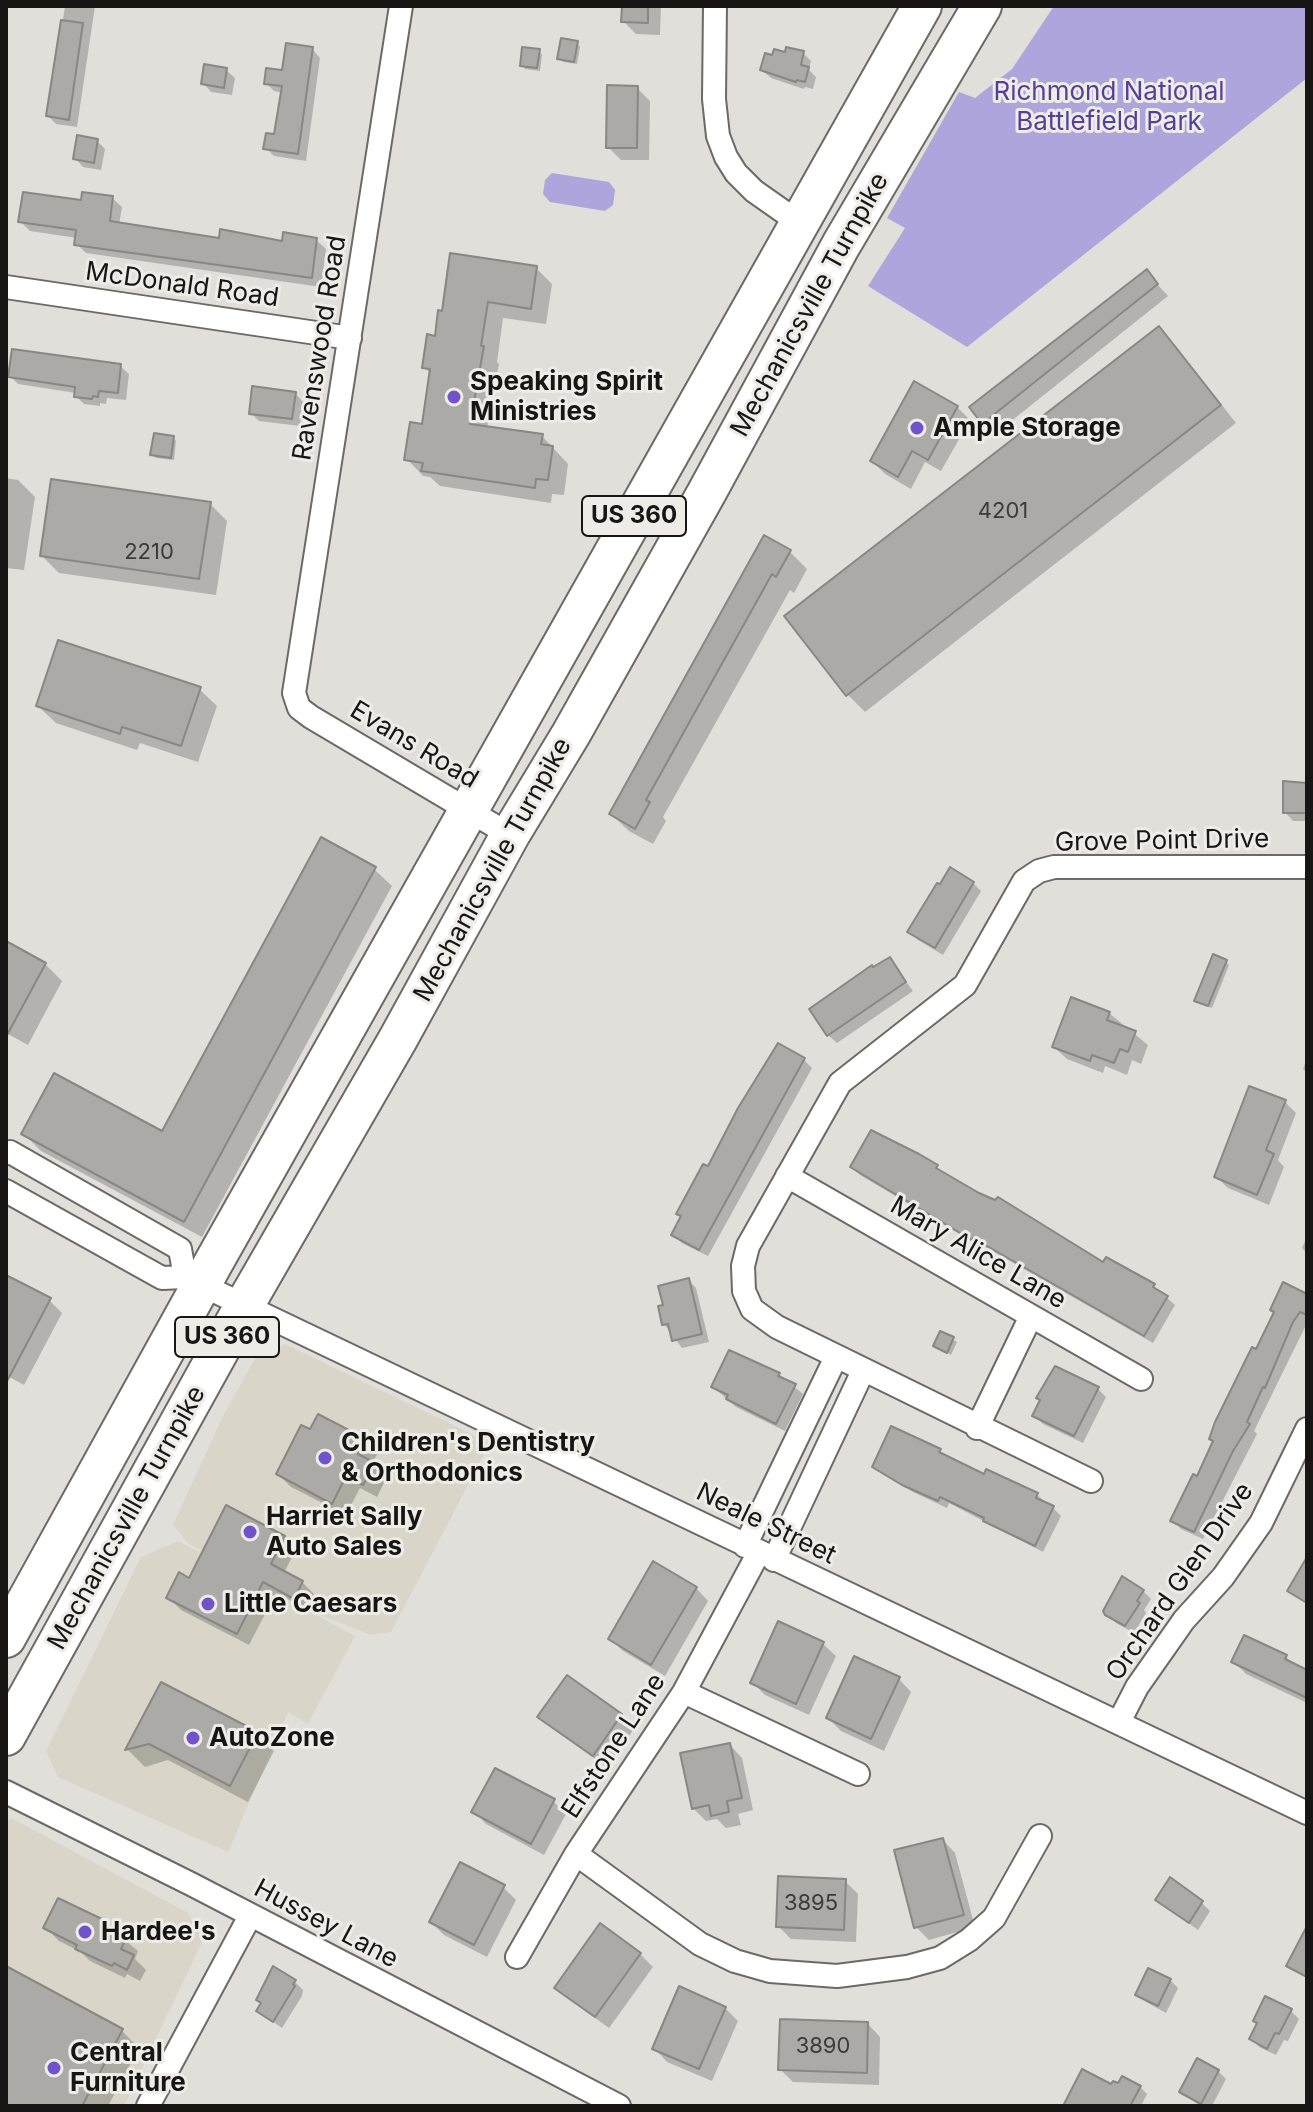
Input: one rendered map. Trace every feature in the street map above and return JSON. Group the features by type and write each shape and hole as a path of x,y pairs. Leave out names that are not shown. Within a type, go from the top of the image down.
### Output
{"highway":[{"name":"Mechanicsville Turnpike","path":"6,1638 193,1281 469,810 922,6"},
{"name":"Mechanicsville Turnpike","path":"6,1736 244,1306 578,720 841,245 982,6"},
{"path":"810,208 824,238 841,245"},
{"path":"810,208 816,292"}],"street":[{"name":"Ravenswood Road","path":"296,699 294,693 401,6"},
{"path":"715,6 714,99 718,136 726,157 736,173 754,191 810,208"},
{"name":"McDonald Road","path":"6,287 350,338"},
{"name":"Evans Road","path":"296,699 299,708 311,717 510,835"},
{"name":"Grove Point Drive","path":"1091,1481 977,1428 777,1327 752,1309 744,1291 743,1266 748,1246 840,1083 965,985 1024,881 1039,871 1054,867 1307,867"},
{"path":"6,1153 10,1152 180,1249 193,1281"},
{"name":"Mary Alice Lane","path":"787,1176 1141,1379"},
{"name":"Neale Street","path":"6,1191 162,1278 193,1281 1307,1813"},
{"path":"977,1428 1031,1316"},
{"path":"759,1553 836,1357"},
{"path":"759,1553 863,1371"},
{"name":"Orchard Glen Drive","path":"1119,1722 1137,1687 1184,1620 1223,1577 1261,1523 1307,1429"},
{"name":"Elfstone Lane","path":"759,1553 684,1692 640,1763 576,1854 700,1944 735,1961 770,1971 837,1976 907,1967 940,1958 969,1940 994,1918 1040,1836"},
{"path":"684,1692 858,1774"},
{"name":"Hussey Lane","path":"6,1792 191,1884 619,2106"},
{"path":"517,1957 576,1854"},
{"path":"148,2106 250,1916"}],"shaded area":[{"path":"285,1344 490,1443 391,1632 371,1635 323,1616 269,1589 355,1636 308,1724 288,1712 228,1852 58,1777 46,1751 141,1557 178,1541 268,1588 188,1543 173,1525 224,1414 255,1359"},
{"path":"11,1818 188,1913 203,1940 124,2106 6,2106 6,1821"}],"green space":[{"name":"Richmond National Battlefield Park","path":"1054,6 1307,6 1307,78 967,347 868,286 905,228 887,218 959,92 975,98 1012,69"},
{"path":"552,173 609,182 615,190 613,205 605,211 550,202 543,194 545,180"}],"building":[{"path":"622,6 648,6 648,23 621,22"},
{"path":"61,20 83,23 69,120 46,116"},
{"path":"561,38 578,41 574,62 557,59"},
{"path":"286,43 313,47 298,154 263,149 266,133 274,134 282,86 264,84 266,68 282,70"},
{"path":"522,47 540,49 537,68 520,66"},
{"path":"786,47 804,51 801,65 809,67 805,82 760,70 765,53 772,55 774,49 785,52"},
{"path":"204,64 227,68 224,88 201,84"},
{"path":"607,85 638,86 637,148 606,148"},
{"path":"77,135 98,139 94,163 73,159"},
{"path":"23,192 81,200 82,192 113,196 110,221 219,238 220,229 282,241 283,232 317,238 312,278 74,245 76,230 18,222"},
{"name":"Speaking Spirit Ministries","path":"450,253 537,266 531,309 488,302 481,346 484,346 470,424 543,434 541,444 553,446 548,480 536,479 535,488 421,471 423,463 404,460 410,422 422,424 430,369 422,368 427,334 435,336 438,310 442,311"},
{"path":"1147,269 1158,284 982,424 969,407"},
{"path":"1159,326 1221,405 846,696 784,616"},
{"path":"12,349 121,364 118,393 99,391 98,397 93,396 92,399 74,397 75,387 8,377"},
{"name":"Ample Storage","path":"914,381 958,406 928,460 912,451 898,477 870,461"},
{"path":"252,386 296,392 292,419 249,414"},
{"path":"154,433 174,436 171,458 150,455"},
{"path":"51,479 211,502 199,579 40,556"},
{"path":"764,535 791,550 776,577 772,574 646,800 650,802 635,829 609,814"},
{"path":"58,640 201,687 181,746 122,727 120,734 36,706"},
{"path":"1283,781 1307,783 1307,813 1283,813"},
{"path":"321,837 376,867 184,1222 21,1134 54,1073 162,1131"},
{"path":"950,867 974,882 935,948 907,932"},
{"path":"6,941 46,963 6,1037"},
{"path":"1213,954 1227,960 1208,1006 1194,1001"},
{"path":"890,957 906,982 827,1036 809,1009 872,965"},
{"path":"1071,997 1110,1012 1107,1020 1136,1031 1128,1052 1120,1049 1114,1063 1092,1055 1090,1061 1052,1047"},
{"path":"778,1043 805,1058 699,1250 671,1235 681,1216 676,1214 703,1164 708,1166 738,1108"},
{"path":"1249,1086 1286,1100 1266,1150 1274,1154 1257,1195 1214,1177"},
{"path":"871,1130 938,1165 936,1168 979,1193 995,1200 998,1197 1103,1262 1106,1257 1155,1284 1153,1287 1168,1296 1144,1336 972,1240 850,1167"},
{"path":"6,1275 51,1298 6,1383"},
{"path":"689,1278 702,1334 672,1341 668,1324 662,1325 658,1306 663,1305 658,1286"},
{"path":"1283,1282 1307,1294 1307,1315 1300,1312 1293,1322 1247,1422 1250,1424 1233,1451 1194,1532 1170,1521 1193,1474 1197,1476 1213,1441 1209,1439 1215,1422 1252,1347 1256,1349 1274,1312 1270,1310"},
{"path":"940,1331 954,1337 947,1353 933,1346"},
{"path":"729,1350 780,1373 778,1376 796,1384 776,1424 726,1399 728,1395 711,1387"},
{"path":"1055,1366 1099,1387 1074,1436 1032,1416 1040,1400 1036,1398"},
{"name":"Children's Dentistry & Orthodonics","path":"318,1414 366,1439 358,1454 375,1463 363,1485 346,1476 332,1504 276,1474 301,1425 310,1429"},
{"path":"891,1426 941,1449 939,1452 984,1474 986,1469 1038,1493 1036,1498 1054,1506 1035,1546 940,1497 938,1501 902,1485 872,1467"},
{"path":"226,1505 285,1536 271,1564 303,1581 294,1599 263,1582 237,1634 166,1598 179,1572 189,1578"},
{"path":"1307,1557 1307,1603 1287,1591"},
{"path":"653,1561 697,1587 651,1665 608,1639"},
{"path":"1122,1576 1144,1590 1137,1601 1140,1603 1125,1626 1103,1611"},
{"path":"778,1621 824,1642 796,1704 750,1683"},
{"path":"1244,1635 1287,1655 1285,1659 1307,1670 1307,1698 1231,1662"},
{"path":"854,1656 900,1677 871,1739 826,1718"},
{"path":"567,1675 622,1714 593,1756 537,1717"},
{"name":"AutoZone","path":"161,1682 258,1732 230,1786 149,1744 125,1750"},
{"path":"730,1743 742,1798 727,1801 729,1812 711,1816 709,1805 692,1809 680,1753"},
{"path":"495,1768 555,1799 531,1844 471,1812"},
{"path":"943,1838 964,1915 914,1928 894,1850"},
{"path":"460,1862 505,1885 474,1945 429,1922"},
{"path":"778,1876 846,1879 844,1930 776,1927"},
{"path":"1170,1877 1203,1901 1189,1923 1155,1900"},
{"name":"Hardee's","path":"58,1898 104,1920 102,1924 127,1936 121,1949 134,1955 127,1970 75,1949 77,1945 43,1928"},
{"path":"600,1923 641,1953 595,2017 554,1988"},
{"path":"1307,1926 1307,1977 1286,1966"},
{"name":"Central Furniture","path":"6,1966 123,2029 82,2106 6,2106"},
{"path":"273,1966 296,1980 273,2022 256,2011 261,2003 256,2000"},
{"path":"1148,1968 1171,1979 1158,2006 1135,1995"},
{"path":"679,1986 726,2007 699,2069 652,2049"},
{"path":"1265,1996 1292,2009 1267,2049 1249,2039 1257,2023 1253,2021"},
{"path":"780,2019 868,2022 867,2073 778,2070"},
{"path":"1197,2058 1219,2070 1201,2104 1179,2092"},
{"path":"1082,2069 1111,2084 1113,2081 1118,2083 1122,2076 1141,2086 1130,2106 1063,2106"}],"place":[{"name":"Speaking Spirit Ministries","path":"454,397"},
{"name":"Ample Storage","path":"917,428"},
{"name":"Children's Dentistry & Orthodonics","path":"325,1458"},
{"name":"Harriet Sally Auto Sales","path":"250,1532"},
{"name":"Little Caesars","path":"208,1604"},
{"name":"AutoZone","path":"193,1738"},
{"name":"Hardee's","path":"85,1932"},
{"name":"Central Furniture","path":"54,2068"}]}
